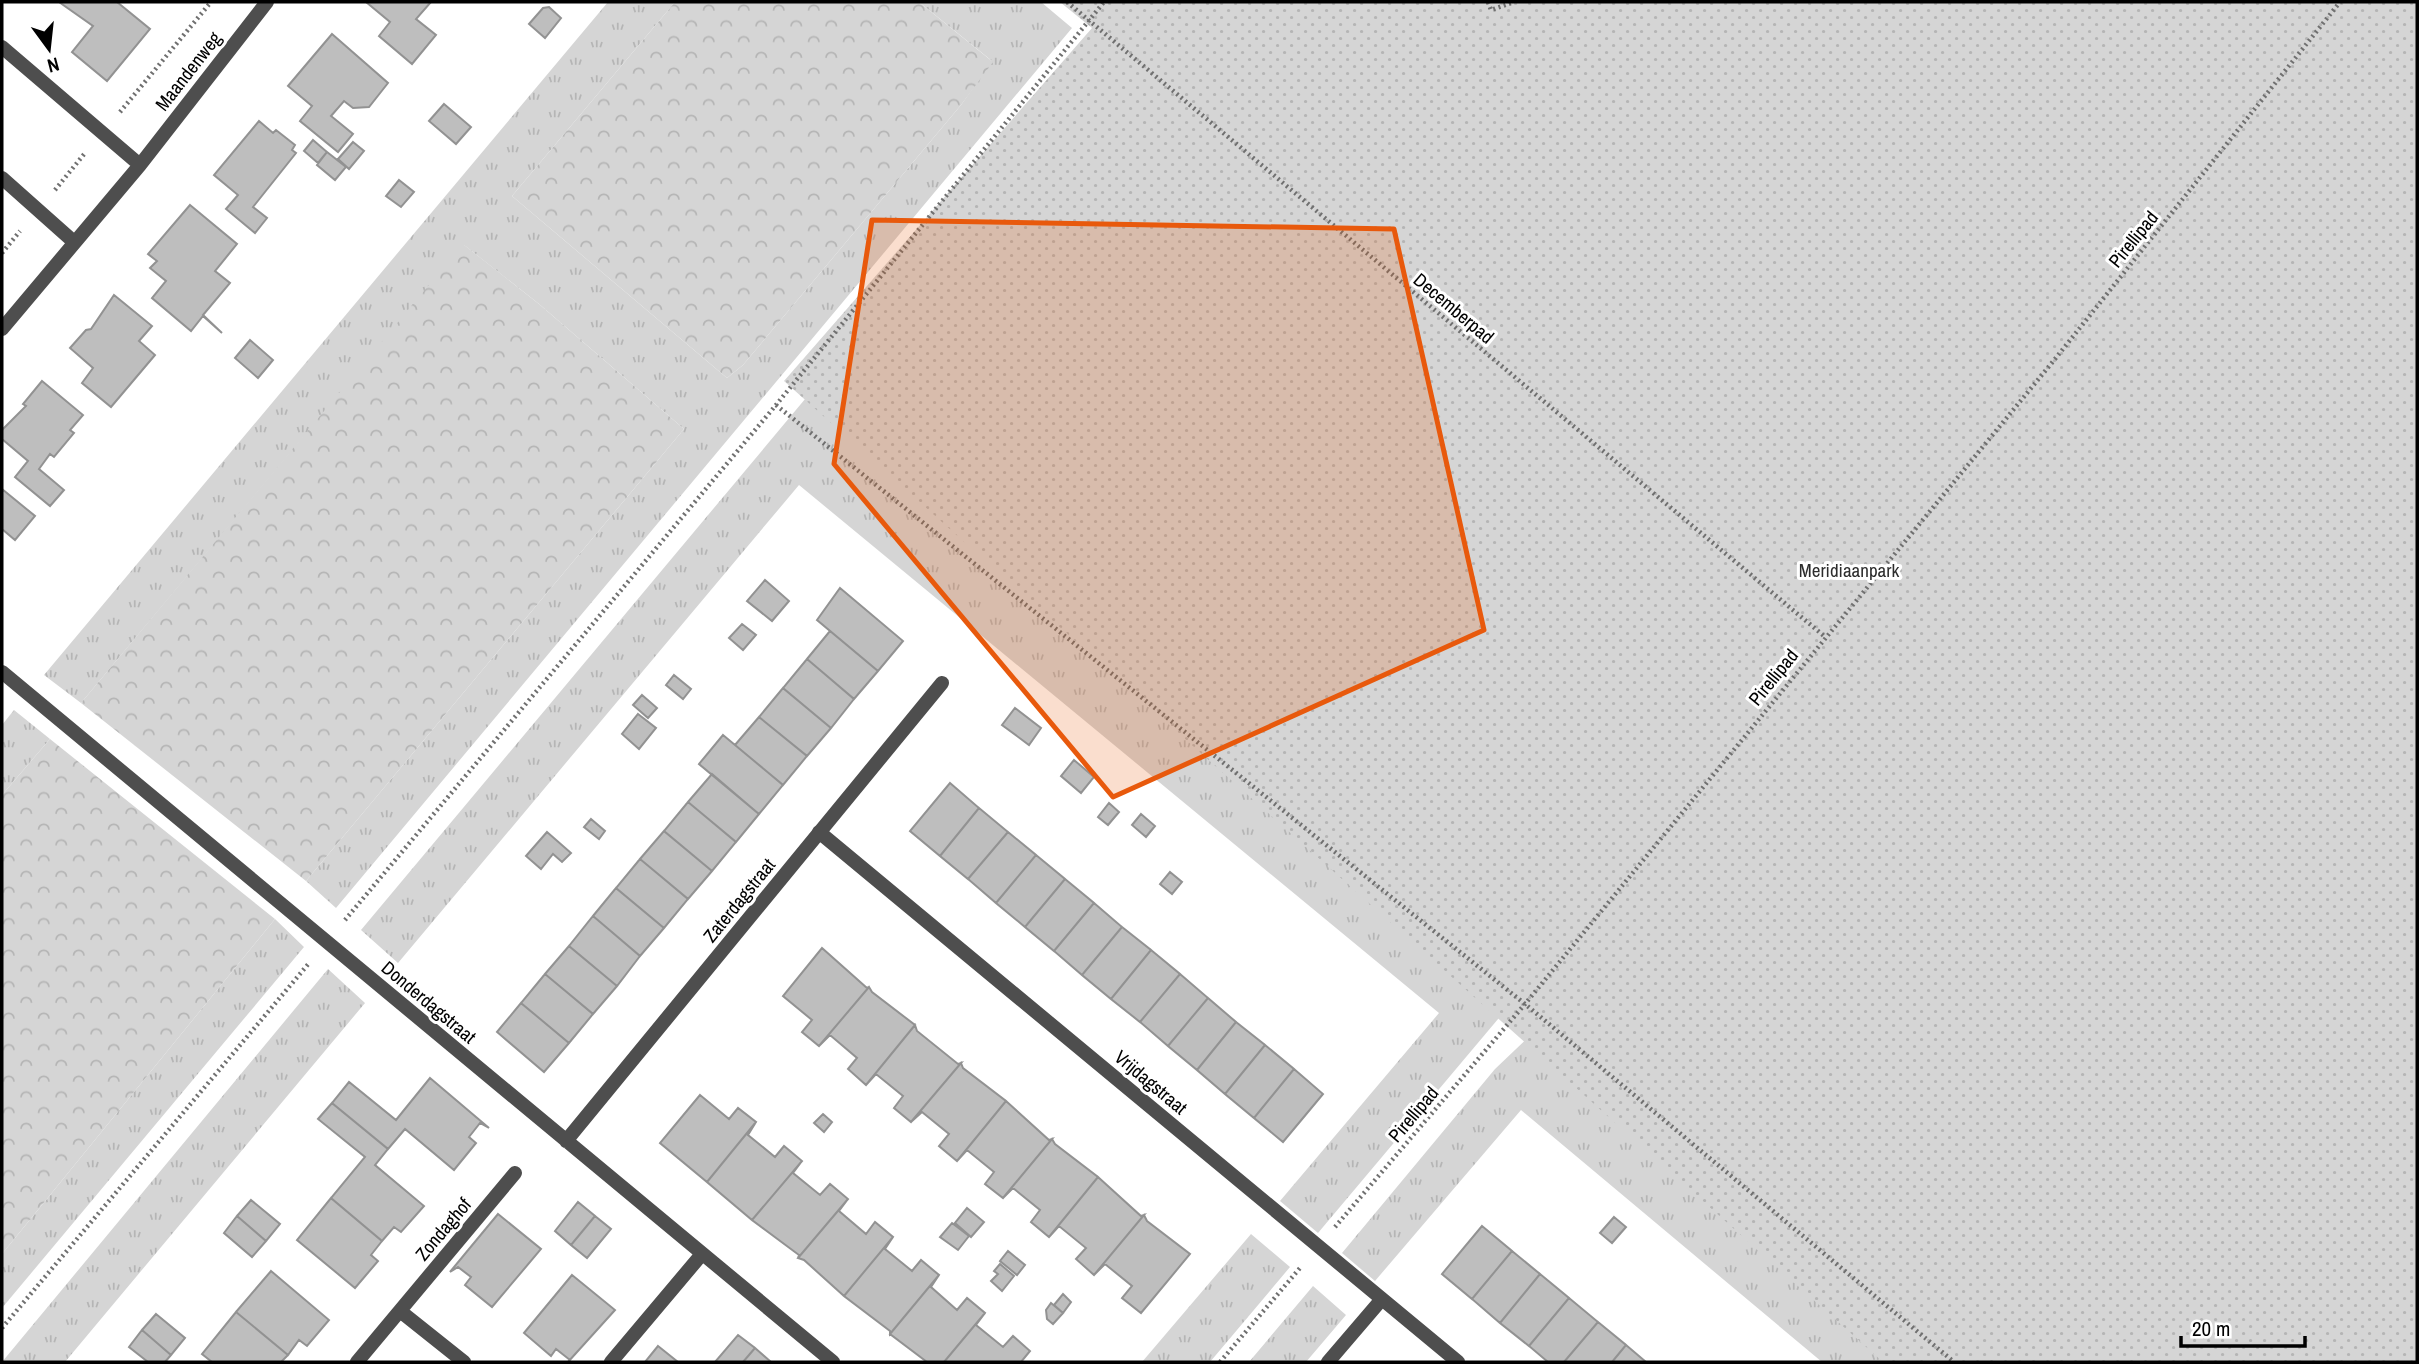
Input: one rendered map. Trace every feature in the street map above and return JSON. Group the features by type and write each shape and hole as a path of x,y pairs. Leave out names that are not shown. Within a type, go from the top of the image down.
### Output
{"street":[{"name":"Maandenweg","path":"2,329 140,164 267,2"},
{"path":"2,47 140,164"},
{"path":"2,177 74,242"},
{"name":"Donderdagstraat","path":"2,672 833,1362"},
{"name":"Zaterdagstraat","path":"566,1141 942,683"},
{"name":"Vrijdagstraat","path":"819,832 1458,1362"},
{"name":"Zondaghof","path":"357,1362 515,1173"},
{"path":"611,1362 702,1254"},
{"path":"1328,1362 1382,1299"},
{"path":"400,1311 464,1362"}],"path":[{"name":"Decemberpad","path":"1067,2 1824,636"},
{"path":"2,1328 776,405 1104,2"},
{"path":"1488,2 1490,10 1514,2"},
{"name":"Pirellipad","path":"1220,1362 1525,1004 1824,636 2055,359 2340,2"},
{"path":"776,405 1525,1004 1954,1362"}],"highlighted area":[{"path":"872,220 1394,229 1484,630 1113,797 834,464"}],"green space":[{"path":"608,2 675,2 512,196 727,378 743,365 961,105 992,61 919,2 1041,2 1072,28 336,908 306,881 684,429 539,304 464,245 81,703 44,675"},
{"path":"675,2 919,2 993,62 961,105 743,365 727,378 512,196"},
{"name":"Meridiaanpark","path":"1060,2 2417,2 2417,1362 1883,1362 784,381 1092,28"},
{"path":"1097,50 1509,1006 1318,1233 1280,1201 1439,1013 799,485 398,963 361,930"},
{"path":"463,244 539,304 684,429 306,881 81,703"},
{"path":"14,710 50,739 2,795 2,725"},
{"path":"50,739 275,919 2,1254 2,795"},
{"path":"275,919 304,947 2,1308 2,1254"},
{"path":"328,969 365,1003 65,1362 2,1362"},
{"path":"1536,1030 1935,1362 1822,1362 1521,1110 1375,1281 1342,1253 1495,1069"},
{"path":"1251,1234 1290,1267 1210,1362 1142,1362"},
{"path":"1313,1286 1346,1315 1306,1362 1249,1362"}],"building":[{"path":"59,2 117,2 150,29 107,81 72,52 93,26"},
{"path":"366,2 431,2 416,19 436,35 412,64 379,36 390,22"},
{"path":"549,7 561,18 545,38 529,24 543,8"},
{"path":"332,34 388,83 369,107 353,108 344,101 331,116 353,134 338,152 300,121 312,106 288,86"},
{"path":"444,104 471,127 456,144 429,121"},
{"path":"259,121 273,133 276,130 295,145 292,150 296,153 253,207 267,218 255,233 226,209 238,195 214,175"},
{"path":"313,140 327,152 318,163 304,151"},
{"path":"353,142 364,151 349,169 338,159"},
{"path":"327,152 346,167 335,180 317,165"},
{"path":"399,180 414,192 401,207 386,196"},
{"path":"190,205 237,244 215,271 230,283 203,315 222,333 203,316 191,331 152,298 166,281 150,268 157,261 148,254"},
{"path":"114,295 152,326 139,341 155,355 111,407 82,383 93,368 70,348 86,330 91,329"},
{"path":"250,340 273,360 258,378 235,358"},
{"path":"42,381 83,415 70,430 74,433 54,457 50,454 39,469 64,490 50,506 15,477 28,461 2,439 2,430 26,406 23,404"},
{"path":"2,489 35,516 15,540 2,529"},
{"path":"765,580 789,601 772,621 747,601"},
{"path":"840,588 903,641 878,671 817,620"},
{"path":"742,624 756,635 743,650 729,638"},
{"path":"830,631 878,671 854,699 807,659"},
{"path":"807,659 854,699 831,728 783,688"},
{"path":"674,675 691,689 683,699 666,685"},
{"path":"783,688 831,728 807,756 759,717"},
{"path":"642,695 657,708 648,718 633,705"},
{"path":"1015,708 1041,728 1029,745 1002,725"},
{"path":"638,714 656,728 639,749 622,734"},
{"path":"759,717 807,756 783,785 735,745"},
{"path":"723,735 783,785 759,814 699,764"},
{"path":"1074,760 1094,777 1081,793 1061,776"},
{"path":"712,774 759,814 736,842 688,802"},
{"path":"950,783 979,808 940,856 910,831"},
{"path":"688,802 736,842 712,871 664,831"},
{"path":"1109,803 1119,812 1108,825 1098,817"},
{"path":"979,808 1008,832 968,879 940,856"},
{"path":"1141,814 1155,826 1146,837 1132,825"},
{"path":"591,819 605,831 599,839 584,827"},
{"path":"664,831 712,871 688,899 640,859"},
{"path":"547,832 571,853 562,862 553,854 541,869 526,856"},
{"path":"1008,832 1036,855 996,903 968,879"},
{"path":"1036,855 1065,879 1025,927 996,903"},
{"path":"640,859 688,899 664,928 616,888"},
{"path":"1170,872 1182,882 1172,894 1160,884"},
{"path":"1065,879 1094,903 1054,951 1025,927"},
{"path":"616,888 664,928 640,956 593,916"},
{"path":"1094,903 1122,927 1082,975 1054,951"},
{"path":"593,916 640,956 617,986 569,946"},
{"path":"1122,927 1151,950 1111,999 1082,975"},
{"path":"569,946 617,986 593,1014 545,974"},
{"path":"822,948 869,987 819,1046 802,1032 812,1020 783,996"},
{"path":"1151,950 1180,974 1140,1022 1111,999"},
{"path":"545,974 593,1014 569,1043 521,1003"},
{"path":"1180,974 1208,998 1168,1046 1140,1022"},
{"path":"869,987 915,1025 866,1085 848,1069 857,1058 830,1035 819,1046"},
{"path":"1208,998 1236,1022 1197,1070 1168,1046"},
{"path":"521,1003 569,1043 544,1072 497,1032"},
{"path":"1236,1022 1265,1045 1225,1094 1197,1070"},
{"path":"915,1025 917,1031 958,1064 961,1063 911,1122 894,1108 903,1096 876,1074 866,1085"},
{"path":"1265,1045 1294,1069 1254,1118 1225,1094"},
{"path":"961,1063 963,1068 1006,1101 957,1161 939,1146 949,1134 922,1112 911,1122"},
{"path":"1294,1069 1323,1094 1283,1142 1254,1118"},
{"path":"430,1078 489,1128 480,1123 469,1137 476,1143 454,1170 405,1129 388,1149 332,1103 349,1082 396,1120"},
{"path":"700,1095 729,1119 738,1108 756,1122 707,1182 660,1143"},
{"path":"1006,1101 1049,1140 1052,1139 1003,1198 985,1184 994,1172 967,1150 957,1161"},
{"path":"332,1103 388,1149 375,1165 424,1206 401,1232 394,1227 382,1241 331,1198 365,1157 318,1119"},
{"path":"823,1114 832,1122 824,1132 814,1123"},
{"path":"756,1122 748,1135 775,1157 784,1146 802,1161 752,1220 707,1182"},
{"path":"1052,1139 1098,1177 1049,1237 1031,1222 1040,1210 1013,1188 1003,1198"},
{"path":"802,1161 793,1173 820,1195 830,1184 848,1199 798,1258 799,1255 752,1220"},
{"path":"1098,1177 1141,1216 1144,1215 1094,1275 1076,1259 1086,1248 1059,1226 1049,1237"},
{"path":"331,1198 382,1241 371,1255 378,1261 355,1288 297,1240"},
{"path":"848,1199 839,1211 866,1234 875,1222 893,1237 844,1296 804,1260 798,1258"},
{"path":"251,1200 280,1224 266,1241 237,1216"},
{"path":"578,1202 595,1216 571,1245 555,1231"},
{"path":"967,1208 984,1222 971,1237 955,1223"},
{"path":"498,1214 541,1249 492,1307 465,1285 471,1277 458,1267 450,1272"},
{"path":"1144,1215 1147,1221 1190,1254 1141,1313 1122,1298 1132,1286 1105,1264 1094,1275"},
{"path":"237,1216 266,1241 252,1257 224,1233"},
{"path":"595,1216 611,1229 587,1258 571,1245"},
{"path":"1614,1217 1626,1227 1612,1243 1600,1233"},
{"path":"952,1223 969,1236 958,1250 940,1237"},
{"path":"1482,1226 1512,1251 1472,1299 1442,1274"},
{"path":"893,1237 885,1249 912,1271 921,1260 939,1275 890,1334 890,1331 844,1296"},
{"path":"1008,1251 1025,1265 1017,1275 1000,1261"},
{"path":"1512,1251 1540,1274 1500,1323 1472,1299"},
{"path":"1000,1264 1014,1276 1002,1291 991,1281 998,1274 994,1271"},
{"path":"271,1271 329,1320 307,1346 299,1340 288,1355 236,1312"},
{"path":"1540,1274 1569,1298 1529,1346 1500,1323"},
{"path":"572,1275 615,1310 570,1360 556,1349 551,1356 524,1333"},
{"path":"939,1275 931,1287 957,1310 967,1298 985,1313 944,1362 927,1362 890,1334"},
{"path":"1063,1294 1071,1302 1063,1313 1054,1305"},
{"path":"1569,1298 1598,1322 1564,1362 1548,1362 1529,1346"},
{"path":"1051,1303 1063,1313 1053,1324 1047,1319 1046,1310"},
{"path":"236,1312 288,1355 281,1362 212,1362 202,1354"},
{"path":"985,1313 976,1325 1003,1347 1013,1336 1030,1351 1021,1362 944,1362"},
{"path":"156,1314 185,1338 171,1355 142,1330"},
{"path":"1598,1322 1626,1345 1612,1362 1564,1362"},
{"path":"142,1330 171,1355 165,1362 148,1362 129,1347"},
{"path":"738,1335 755,1348 743,1362 715,1362"},
{"path":"1626,1345 1646,1362 1612,1362"},
{"path":"658,1346 678,1362 645,1362"},
{"path":"755,1348 771,1362 743,1362"}]}
